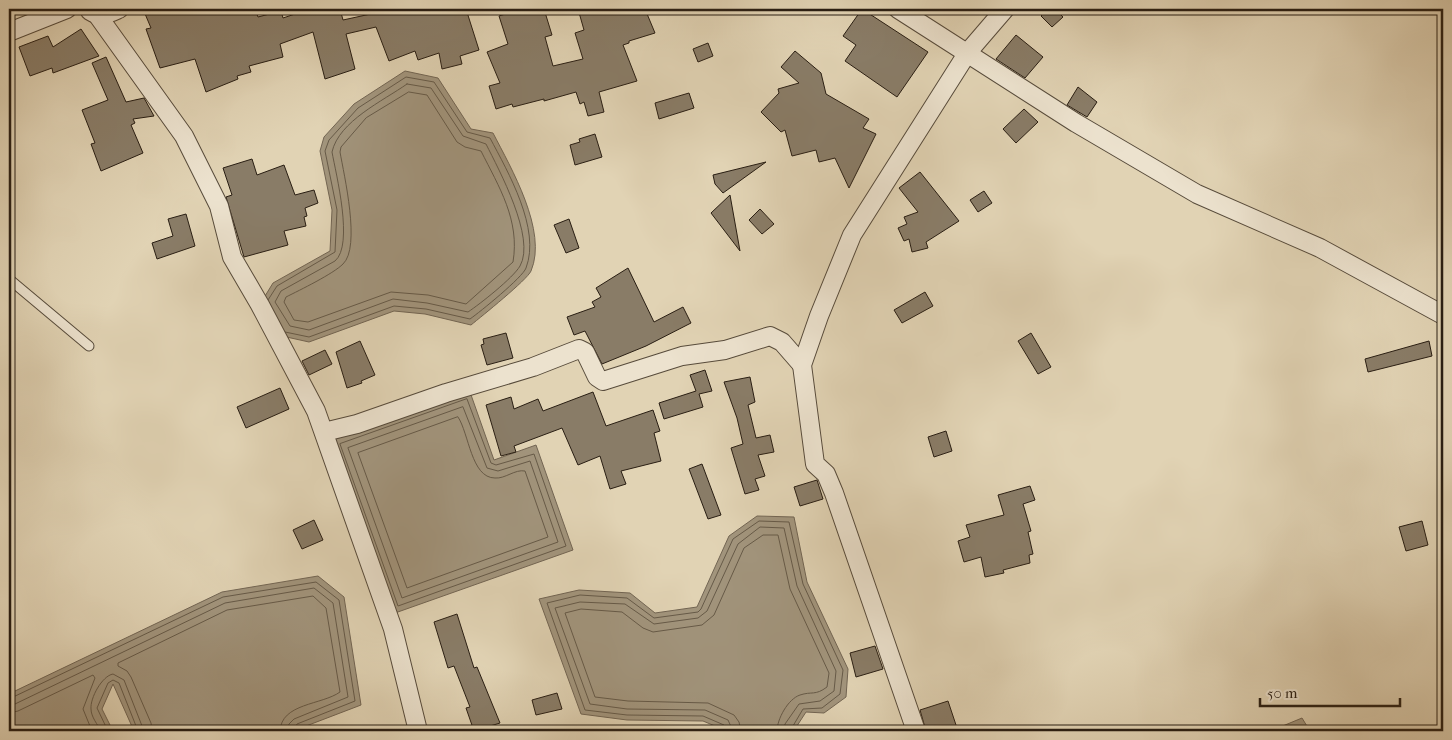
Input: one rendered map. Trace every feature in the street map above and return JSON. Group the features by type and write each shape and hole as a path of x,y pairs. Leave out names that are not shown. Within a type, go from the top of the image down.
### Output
{"street":[{"path":"9,32 68,9"},
{"path":"92,11 107,15 119,9"},
{"path":"898,9 968,52 1076,123 1197,194 1320,248 1443,315"},
{"path":"916,731 834,493 826,474 815,464 802,365 819,316 852,235 968,52 1006,9"},
{"path":"92,11 184,136 219,206 232,257 260,305 316,411 393,629 418,731"},
{"path":"324,432 357,424 446,393 533,367 579,349 585,352 597,377 603,381 682,356 733,348 770,336 782,342 802,365"}],"lane":[{"path":"9,279 89,346"}],"water":[{"path":"405,71 438,78 471,129 493,133 517,181 531,219 535,237 535,255 531,271 513,290 471,325 425,314 394,311 309,342 282,336 262,301 273,283 330,251 332,210 320,151 324,137 354,104"},
{"path":"470,392 494,460 536,445 573,550 395,613 333,440"},
{"path":"757,516 794,517 807,582 848,669 846,697 824,713 806,712 795,729 791,731 727,731 703,721 627,720 581,714 539,599 579,590 630,593 655,613 697,607 729,536"},
{"path":"318,576 344,597 361,705 293,731 134,731 113,684 102,709 113,731 9,731 9,695 15,691 222,592"},
{"path":"1302,718 1310,731 1272,731 1273,730"}],"building":[{"path":"143,9 255,9 258,17 281,11 283,18 310,9 340,9 343,20 389,10 390,14 414,9 466,9 479,50 460,56 462,64 442,69 439,53 418,60 415,51 389,61 376,27 346,34 355,69 325,79 313,32 280,44 283,57 249,66 251,72 237,76 238,79 206,92 195,59 160,68 146,29 151,28"},
{"path":"521,9 544,9 552,35 545,37 553,66 583,59 575,33 584,30 578,9 645,9 655,33 629,41 629,43 623,45 637,81 599,92 604,112 588,116 584,102 580,104 576,92 544,101 544,99 513,107 512,104 496,109 489,86 500,83 487,52 508,44 499,16"},
{"path":"862,9 928,52 897,97 845,61 856,45 843,36"},
{"path":"1048,9 1055,9 1063,17 1052,27 1041,16"},
{"path":"81,29 99,56 53,73 52,68 30,76 19,47 48,36 53,47"},
{"path":"1016,35 1043,57 1025,78 996,59"},
{"path":"708,43 713,56 698,62 693,49"},
{"path":"795,51 821,73 826,94 869,119 863,128 876,134 849,188 835,158 819,162 816,150 792,156 785,130 781,132 761,112 779,93 778,89 799,83 781,67"},
{"path":"106,57 126,102 144,98 154,116 133,119 135,123 131,125 143,153 101,171 91,144 95,143 82,110 108,100 92,63"},
{"path":"1078,87 1097,102 1087,117 1067,105"},
{"path":"689,93 694,108 659,119 655,103"},
{"path":"1024,109 1038,122 1016,143 1003,129"},
{"path":"595,134 602,157 575,165 570,145 580,142 579,139"},
{"path":"252,159 257,175 284,165 295,195 314,190 318,203 305,208 307,216 304,217 306,226 284,231 288,245 244,257 226,197 232,195 223,168"},
{"path":"766,162 723,193 715,184 713,175"},
{"path":"920,172 959,221 926,242 928,248 912,252 909,239 904,241 898,228 907,224 904,217 918,212 899,188"},
{"path":"984,191 992,203 978,212 970,200"},
{"path":"730,195 740,251 711,213"},
{"path":"760,209 774,224 762,234 749,220"},
{"path":"186,214 195,246 157,259 152,243 173,236 168,219"},
{"path":"569,219 579,248 566,253 554,225"},
{"path":"628,268 654,322 683,307 691,323 646,346 602,364 585,331 574,335 567,317 595,307 592,302 601,297 596,288"},
{"path":"925,292 933,306 902,323 894,310"},
{"path":"506,333 513,358 487,365 481,345 484,344 483,339"},
{"path":"1031,333 1051,367 1038,374 1018,341"},
{"path":"360,341 375,375 361,381 362,383 347,388 336,352"},
{"path":"1429,341 1432,356 1368,372 1365,359"},
{"path":"325,350 332,364 309,375 302,361"},
{"path":"705,370 712,391 699,394 703,407 664,419 659,403 696,391 690,375"},
{"path":"750,377 755,402 748,405 756,438 770,435 774,452 758,455 765,476 755,479 759,490 745,494 731,448 743,444 737,418 724,382"},
{"path":"280,388 289,409 246,428 237,407"},
{"path":"593,392 606,426 653,410 660,431 654,433 661,461 621,471 626,484 610,489 600,456 578,465 562,428 514,446 516,452 501,456 486,405 511,397 514,409 538,399 543,411"},
{"path":"946,431 952,451 934,457 928,437"},
{"path":"702,464 721,515 708,519 689,469"},
{"path":"817,480 823,499 800,506 794,487"},
{"path":"1030,486 1035,500 1023,504 1031,531 1028,532 1033,554 1029,555 1030,563 1003,570 1004,573 985,577 981,557 964,562 958,541 970,537 966,525 1004,515 998,495"},
{"path":"314,520 323,540 302,549 293,530"},
{"path":"1422,521 1428,545 1406,551 1399,527"},
{"path":"457,614 474,668 477,667 500,723 474,731 466,708 470,707 454,666 448,668 434,622"},
{"path":"875,646 883,669 856,677 850,653"},
{"path":"557,693 562,709 536,715 532,700"},
{"path":"948,701 958,731 926,731 920,710"}]}
